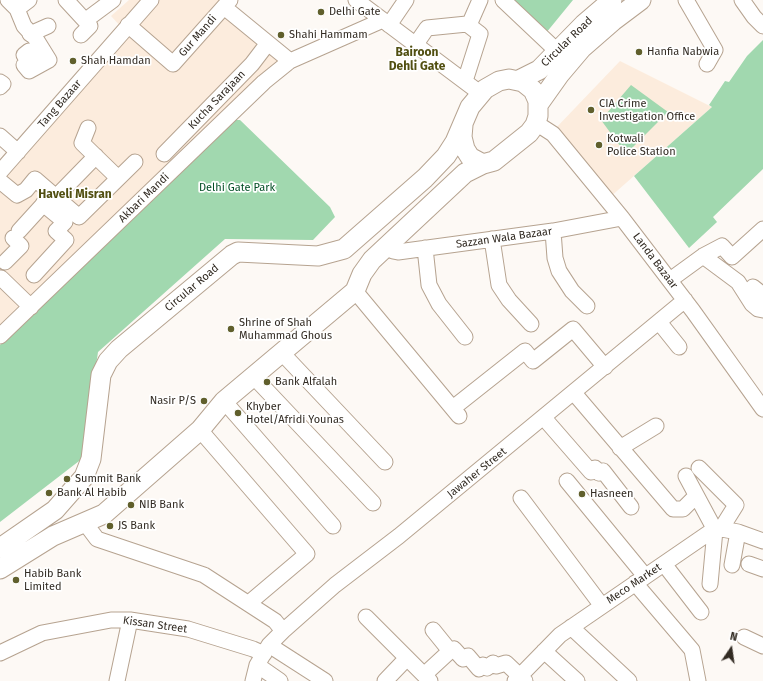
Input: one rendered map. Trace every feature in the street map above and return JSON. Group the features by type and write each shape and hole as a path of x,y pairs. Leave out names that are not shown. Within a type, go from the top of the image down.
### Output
{"main road":[{"name":"Circular Road","path":"0,548 55,510 72,492 89,468 102,375 108,361 119,349 232,255 238,252 318,256 344,249 425,178 446,156 470,107 480,93 498,81 510,79 520,80 539,70 584,24 612,0"},
{"name":"Circular Road","path":"0,569 39,544 77,525 104,514 115,506 200,430 224,401 355,291 362,274 372,260 386,245 465,173 483,164 490,163 505,153 529,133 537,114 560,74 582,48 612,21 641,0"},
{"path":"520,80 533,90 537,114"},
{"name":"Circular Road","path":"463,124 462,137 465,149 470,157 483,164"},
{"path":"344,249 354,260 362,274"},
{"path":"55,510 77,525"}],"street":[{"path":"24,60 30,71 41,63 49,60 36,39 24,26 12,4 29,0"},
{"path":"66,0 90,26 81,35"},
{"path":"86,20 113,0"},
{"path":"356,0 465,80 480,93"},
{"path":"386,22 406,0"},
{"path":"469,25 480,0"},
{"path":"503,0 558,51"},
{"path":"686,0 715,50 707,64"},
{"path":"742,0 754,17 763,26"},
{"name":"Tang Bazaar","path":"0,172 128,26 142,3"},
{"path":"227,3 268,43 290,61"},
{"name":"Gur Mandi","path":"128,26 173,64 227,3"},
{"name":"Akbari Mandi","path":"0,336 264,82 290,61 386,22"},
{"path":"416,44 427,28 469,25 480,34 465,80"},
{"path":"30,34 48,26"},
{"name":"Kucha Sarajaan","path":"164,154 252,64 268,43"},
{"path":"0,82 3,84 0,87"},
{"name":"Landa Bazaar","path":"537,114 622,218 670,280 763,409"},
{"path":"88,128 82,143 118,178"},
{"path":"0,136 18,152"},
{"path":"31,307 0,278 11,268 3,260 21,246 16,235 50,198 96,156"},
{"path":"50,198 79,217 135,162"},
{"path":"0,181 16,195 26,190 35,179 50,198 65,222 56,231 66,240 34,275"},
{"name":"Sazzan Wala Bazaar","path":"386,245 393,251 398,252 553,231 622,218"},
{"path":"670,280 703,256 722,246 732,257 763,229"},
{"path":"553,231 555,258 559,271 572,291 586,306"},
{"path":"492,239 499,285 508,300 531,324"},
{"path":"425,248 429,284 439,304 465,337"},
{"path":"703,256 738,282 752,304 758,309 763,310"},
{"path":"355,291 456,412 525,351 533,361 573,329 605,367"},
{"name":"Jawaher Street","path":"264,655 283,630 335,585 399,536 544,418 685,300"},
{"path":"659,322 679,347"},
{"path":"282,353 385,462"},
{"path":"254,377 373,503"},
{"path":"574,393 673,509 683,509 696,496"},
{"path":"224,401 333,526"},
{"path":"544,418 591,472 595,468 599,474 603,471 631,507"},
{"path":"620,448 656,426"},
{"path":"200,430 307,554 249,603"},
{"path":"699,468 736,505 718,529 710,584"},
{"path":"686,476 696,496 718,529 738,532 763,541"},
{"path":"567,481 692,650 698,681"},
{"path":"521,498 602,606"},
{"path":"77,525 97,539 199,573 249,603 275,621 283,630"},
{"name":"Meco Market","path":"520,680 544,651 560,635 640,579 718,529"},
{"path":"732,565 738,532"},
{"path":"664,564 701,612"},
{"path":"366,617 427,678 450,651 454,649 463,659 468,656 479,669 483,665 487,668 493,663 496,666 506,663 520,680"},
{"name":"Kissan Street","path":"0,653 42,633 111,620 130,620 188,629 254,649 264,655"},
{"path":"118,681 130,620"},
{"path":"571,627 629,681"},
{"path":"433,630 450,651"},
{"path":"744,638 763,646"},
{"path":"544,651 577,681"},
{"path":"253,681 264,655"},
{"path":"264,655 280,681"},
{"path":"264,655 325,681"},
{"path":"385,681 406,658"}],"shaded area":[{"path":"129,0 230,0 224,6 290,61 0,336 0,172 123,29 111,16"},
{"name":"Kotwali Police Station","path":"620,61 712,107 609,198 554,130"}],"green space":[{"path":"506,0 573,0 546,33"},
{"path":"763,40 763,169 713,217 717,222 689,248 634,176 712,107 709,105 725,81 729,82 747,56"},
{"path":"631,85 668,112 626,154 601,120"},
{"name":"Delhi Gate Park","path":"234,120 240,120 330,207 335,217 313,240 225,239 98,352 83,458 0,522 0,345"}],"place":[{"name":"Delhi Gate","path":"321,12"},
{"name":"Shahi Hammam","path":"281,35"},
{"name":"Hanfia Nabwia","path":"639,52"},
{"name":"Shah Hamdan","path":"73,61"},
{"name":"CIA Crime Investigation Office","path":"591,110"},
{"name":"Kotwali Police Station","path":"599,145"},
{"name":"Shrine of Shah Muhammad Ghous","path":"231,329"},
{"name":"Bank Alfalah","path":"267,382"},
{"name":"Nasir P/S","path":"204,401"},
{"name":"Khyber Hotel/Afridi Younas","path":"238,413"},
{"name":"Summit Bank","path":"67,479"},
{"name":"Bank Al Habib","path":"49,493"},
{"name":"Hasneen","path":"582,494"},
{"name":"NIB Bank","path":"131,505"},
{"name":"JS Bank","path":"110,526"},
{"name":"Habib Bank Limited","path":"16,580"}],"district":[{"name":"Bairoon Dehli Gate","path":"417,60"},
{"name":"Haveli Misran","path":"75,195"}]}
